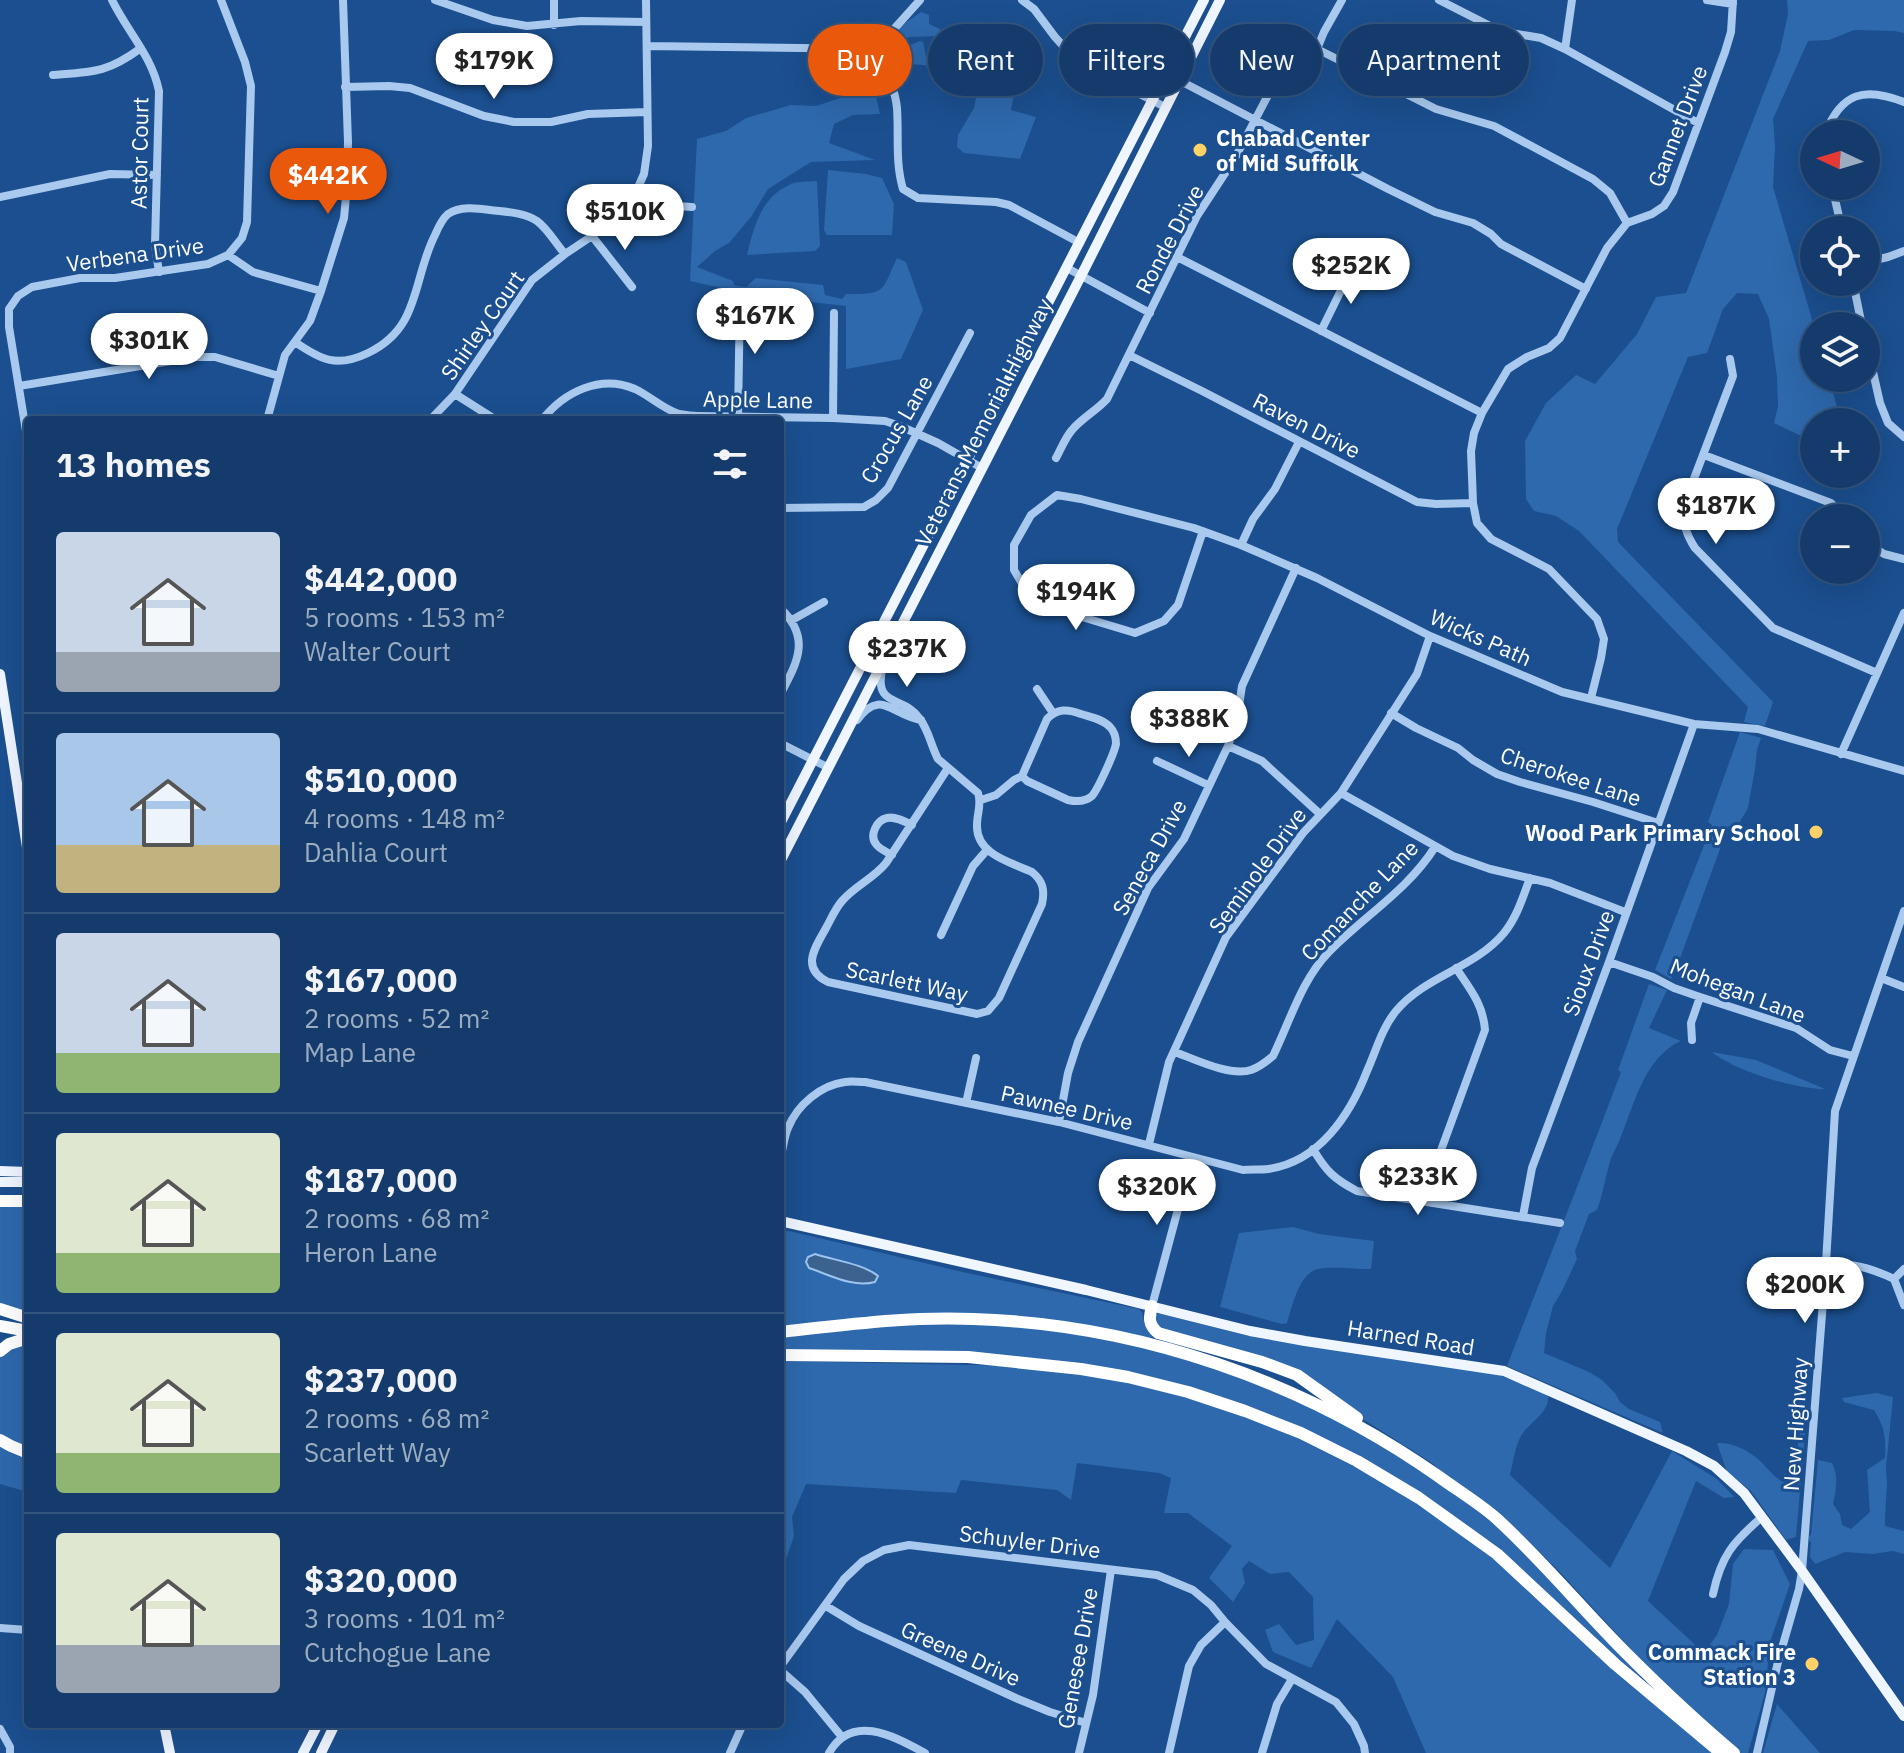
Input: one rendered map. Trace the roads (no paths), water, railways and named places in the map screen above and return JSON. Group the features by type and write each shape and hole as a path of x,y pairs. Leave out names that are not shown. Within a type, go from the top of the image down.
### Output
{"highway":[{"path":"0,1201 24,1201"},
{"path":"1152,1306 1149,1320 1158,1333 1297,1375 1383,1435 1393,1447"},
{"path":"0,1309 24,1317"},
{"path":"0,1316 24,1318"},
{"path":"784,1332 896,1320 973,1318 1038,1323 1106,1334 1175,1351 1256,1378 1352,1422 1494,1517 1626,1653 1734,1753"},
{"path":"0,1326 24,1330"},
{"path":"0,1351 24,1339"},
{"path":"784,1355 968,1357 1081,1369 1188,1392 1301,1433 1357,1461 1419,1498 1497,1554 1615,1664 1721,1753"},
{"path":"0,1440 24,1451"}],"main road":[{"name":"Veterans Memorial Highway","path":"1192,24 1204,0"},
{"name":"Veterans Memorial Highway","path":"1194,51 1220,0"},
{"name":"Veterans Memorial Highway","path":"784,817 1156,96"},
{"name":"Veterans Memorial Highway","path":"784,854 1171,96"},
{"path":"0,676 24,829"},
{"path":"0,1171 24,1172"},
{"path":"0,1182 24,1182"},
{"name":"Harned Road","path":"784,1222 1250,1331 1504,1371 1700,1458 1730,1479 1802,1571 1904,1716"},
{"path":"165,1728 170,1753"},
{"path":"303,1753 316,1728"},
{"path":"321,1753 333,1728"}],"street":[{"name":"Astor Court","path":"112,0 156,77 159,91 155,245 159,272"},
{"name":"Verbena Drive","path":"24,418 9,327 9,309 18,296 32,287 80,278 115,278 208,264 228,255 242,238 247,222 251,86 221,0"},
{"path":"268,416 285,355 310,321 344,218 348,142 343,0"},
{"path":"435,0 493,20 527,26 581,21 645,22"},
{"path":"554,0 554,25"},
{"name":"Shirley Court","path":"434,416 455,394 532,280 592,236 623,210 635,194 644,174 648,146 646,0"},
{"path":"898,24 920,0"},
{"path":"1022,0 1034,9 1079,63 1165,107"},
{"name":"Ronde Drive","path":"1322,37 1342,0"},
{"path":"1439,0 1500,31 1541,38 1565,49 1698,123"},
{"path":"1457,10 1462,0"},
{"path":"1565,49 1572,0"},
{"path":"1707,0 1733,2"},
{"name":"Gannet Drive","path":"1591,698 1604,639 1597,619 1549,569 1491,539 1477,523 1471,451 1474,433 1508,369 1549,348 1560,338 1607,248 1627,223 1664,206 1673,192 1725,52 1731,32 1733,2"},
{"path":"647,46 808,48"},
{"path":"53,75 105,70 141,48"},
{"path":"1322,52 1436,109 1505,131 1593,179 1610,193 1627,223"},
{"path":"345,87 410,88 484,116 514,122 551,122 588,114 647,112"},
{"path":"1194,88 1435,212 1473,223 1501,244 1586,289"},
{"path":"1831,120 1845,102 1859,95 1877,94 1904,102"},
{"path":"894,96 897,159 903,189 918,198 1009,205 1080,243"},
{"name":"Ronde Drive","path":"1056,458 1072,430 1107,399 1197,216 1235,158 1268,96"},
{"path":"0,197 110,174 157,175"},
{"path":"635,194 661,205 692,207"},
{"path":"295,342 330,361 346,361 383,346 401,328 438,227 447,215 462,208 522,214 538,222 565,254"},
{"path":"592,236 632,287"},
{"path":"1880,258 1904,251"},
{"path":"228,255 253,272 321,291"},
{"path":"1177,257 1482,413"},
{"path":"1067,268 1150,313"},
{"path":"1321,331 1352,268"},
{"path":"738,416 740,295"},
{"path":"833,418 834,313"},
{"name":"Crocus Lane","path":"784,508 864,507 876,500 888,488 970,333"},
{"name":"Raven Drive","path":"1129,355 1417,502 1473,503"},
{"path":"19,386 195,357 215,357 279,376"},
{"path":"1730,359 1733,376 1684,505 1682,517 1687,536 1773,628 1877,673"},
{"name":"Apple Lane","path":"545,416 555,404 577,390 601,384 632,388 679,414 698,416"},
{"path":"1878,392 1888,423 1904,437"},
{"path":"455,394 490,416"},
{"name":"Apple Lane","path":"784,417 885,421 918,434 982,468"},
{"path":"1241,545 1299,442"},
{"path":"1704,455 1832,504"},
{"name":"Wicks Path","path":"1203,531 1178,605 1164,621 1135,633 1030,597 1014,570 1014,545 1031,515 1057,495 1081,499 1203,531 1241,545 1296,568 1430,636 1562,692 1694,724 1758,729 1904,771"},
{"path":"1880,551 1904,559"},
{"name":"Seneca Drive","path":"1059,1122 1068,1073 1078,1042 1148,888 1184,839 1228,746 1237,719 1242,686 1296,568"},
{"path":"792,620 824,602"},
{"path":"784,612 792,620 799,650 797,663 784,687"},
{"path":"1841,754 1904,613"},
{"name":"Seminole Drive","path":"1149,1144 1164,1079 1226,937 1283,859 1341,793 1417,674 1430,636"},
{"path":"886,656 879,683 881,690 889,698 915,711 928,733 934,752 948,768 974,788 981,800 977,834 987,850 973,866 941,935"},
{"path":"1037,689 1053,713"},
{"path":"844,737 867,707 874,703 911,719 921,720"},
{"path":"981,800 996,795 1022,776 1047,719 1053,713 1072,711 1105,722 1113,732 1115,746 1095,792 1086,800 1074,802 1022,776"},
{"name":"Cherokee Lane","path":"1391,713 1458,748 1497,774 1658,823"},
{"name":"Sioux Drive","path":"1523,1216 1532,1168 1694,724"},
{"path":"784,745 829,768"},
{"path":"1228,746 1262,761 1320,814"},
{"path":"1157,761 1208,785"},
{"name":"Scarlett Way","path":"948,768 892,855 879,871 848,895 837,908 814,950 812,964 815,971 822,979 834,984 977,1014 988,1011 999,998 1042,904 1044,888 1037,877 987,850"},
{"path":"1341,793 1435,847 1472,864 1550,883 1625,912"},
{"path":"892,855 874,841 877,825 890,818 912,825"},
{"name":"Comanche Lane","path":"1175,1052 1229,1071 1248,1071 1273,1056 1313,972 1328,952 1398,890 1423,865 1435,847"},
{"name":"Pawnee Drive","path":"784,1143 788,1127 810,1098 828,1087 845,1082 865,1082 1059,1122 1243,1170 1268,1169 1291,1163 1313,1149 1337,1127 1360,1091 1383,1033 1396,1012 1412,996 1492,946 1518,912 1530,878"},
{"name":"New Highway","path":"1757,1753 1802,1571 1835,1111 1904,911"},
{"name":"Mohegan Lane","path":"1609,962 1653,977 1674,988 1796,1028 1830,1050 1853,1056"},
{"path":"1432,1203 1440,1153 1485,1030 1484,1016 1476,997 1456,968"},
{"path":"1881,978 1904,987"},
{"path":"1692,1040 1691,1023 1700,997"},
{"path":"966,1103 976,1058"},
{"path":"1313,1149 1323,1166 1339,1182 1357,1191 1560,1223"},
{"path":"1152,1306 1192,1157"},
{"path":"1826,1263 1874,1269 1894,1279 1904,1305"},
{"path":"1894,1279 1904,1269"},
{"path":"1713,1594 1726,1554 1762,1517"},
{"name":"Schuyler Drive","path":"784,1662 844,1579 863,1561 884,1550 909,1545 1157,1575 1193,1590 1266,1664 1336,1702 1354,1724 1365,1753"},
{"name":"Genesee Drive","path":"1079,1753 1097,1668 1111,1570"},
{"name":"Greene Drive","path":"826,1606 859,1626 1018,1699 1086,1723"},
{"path":"1169,1753 1189,1666 1201,1645 1225,1622"},
{"path":"0,1628 24,1630"},
{"path":"784,1672 842,1737"},
{"path":"1262,1753 1277,1704 1292,1679"},
{"path":"730,1753 741,1728"},
{"path":"0,1729 10,1753"},
{"path":"829,1753 842,1737 875,1731 893,1736 925,1753"}],"place":[{"name":"Chabad Center of Mid Suffolk","path":"1200,150"},
{"name":"Wood Park Primary School","path":"1816,832"},
{"name":"Commack Fire Station 3","path":"1812,1664"}]}
